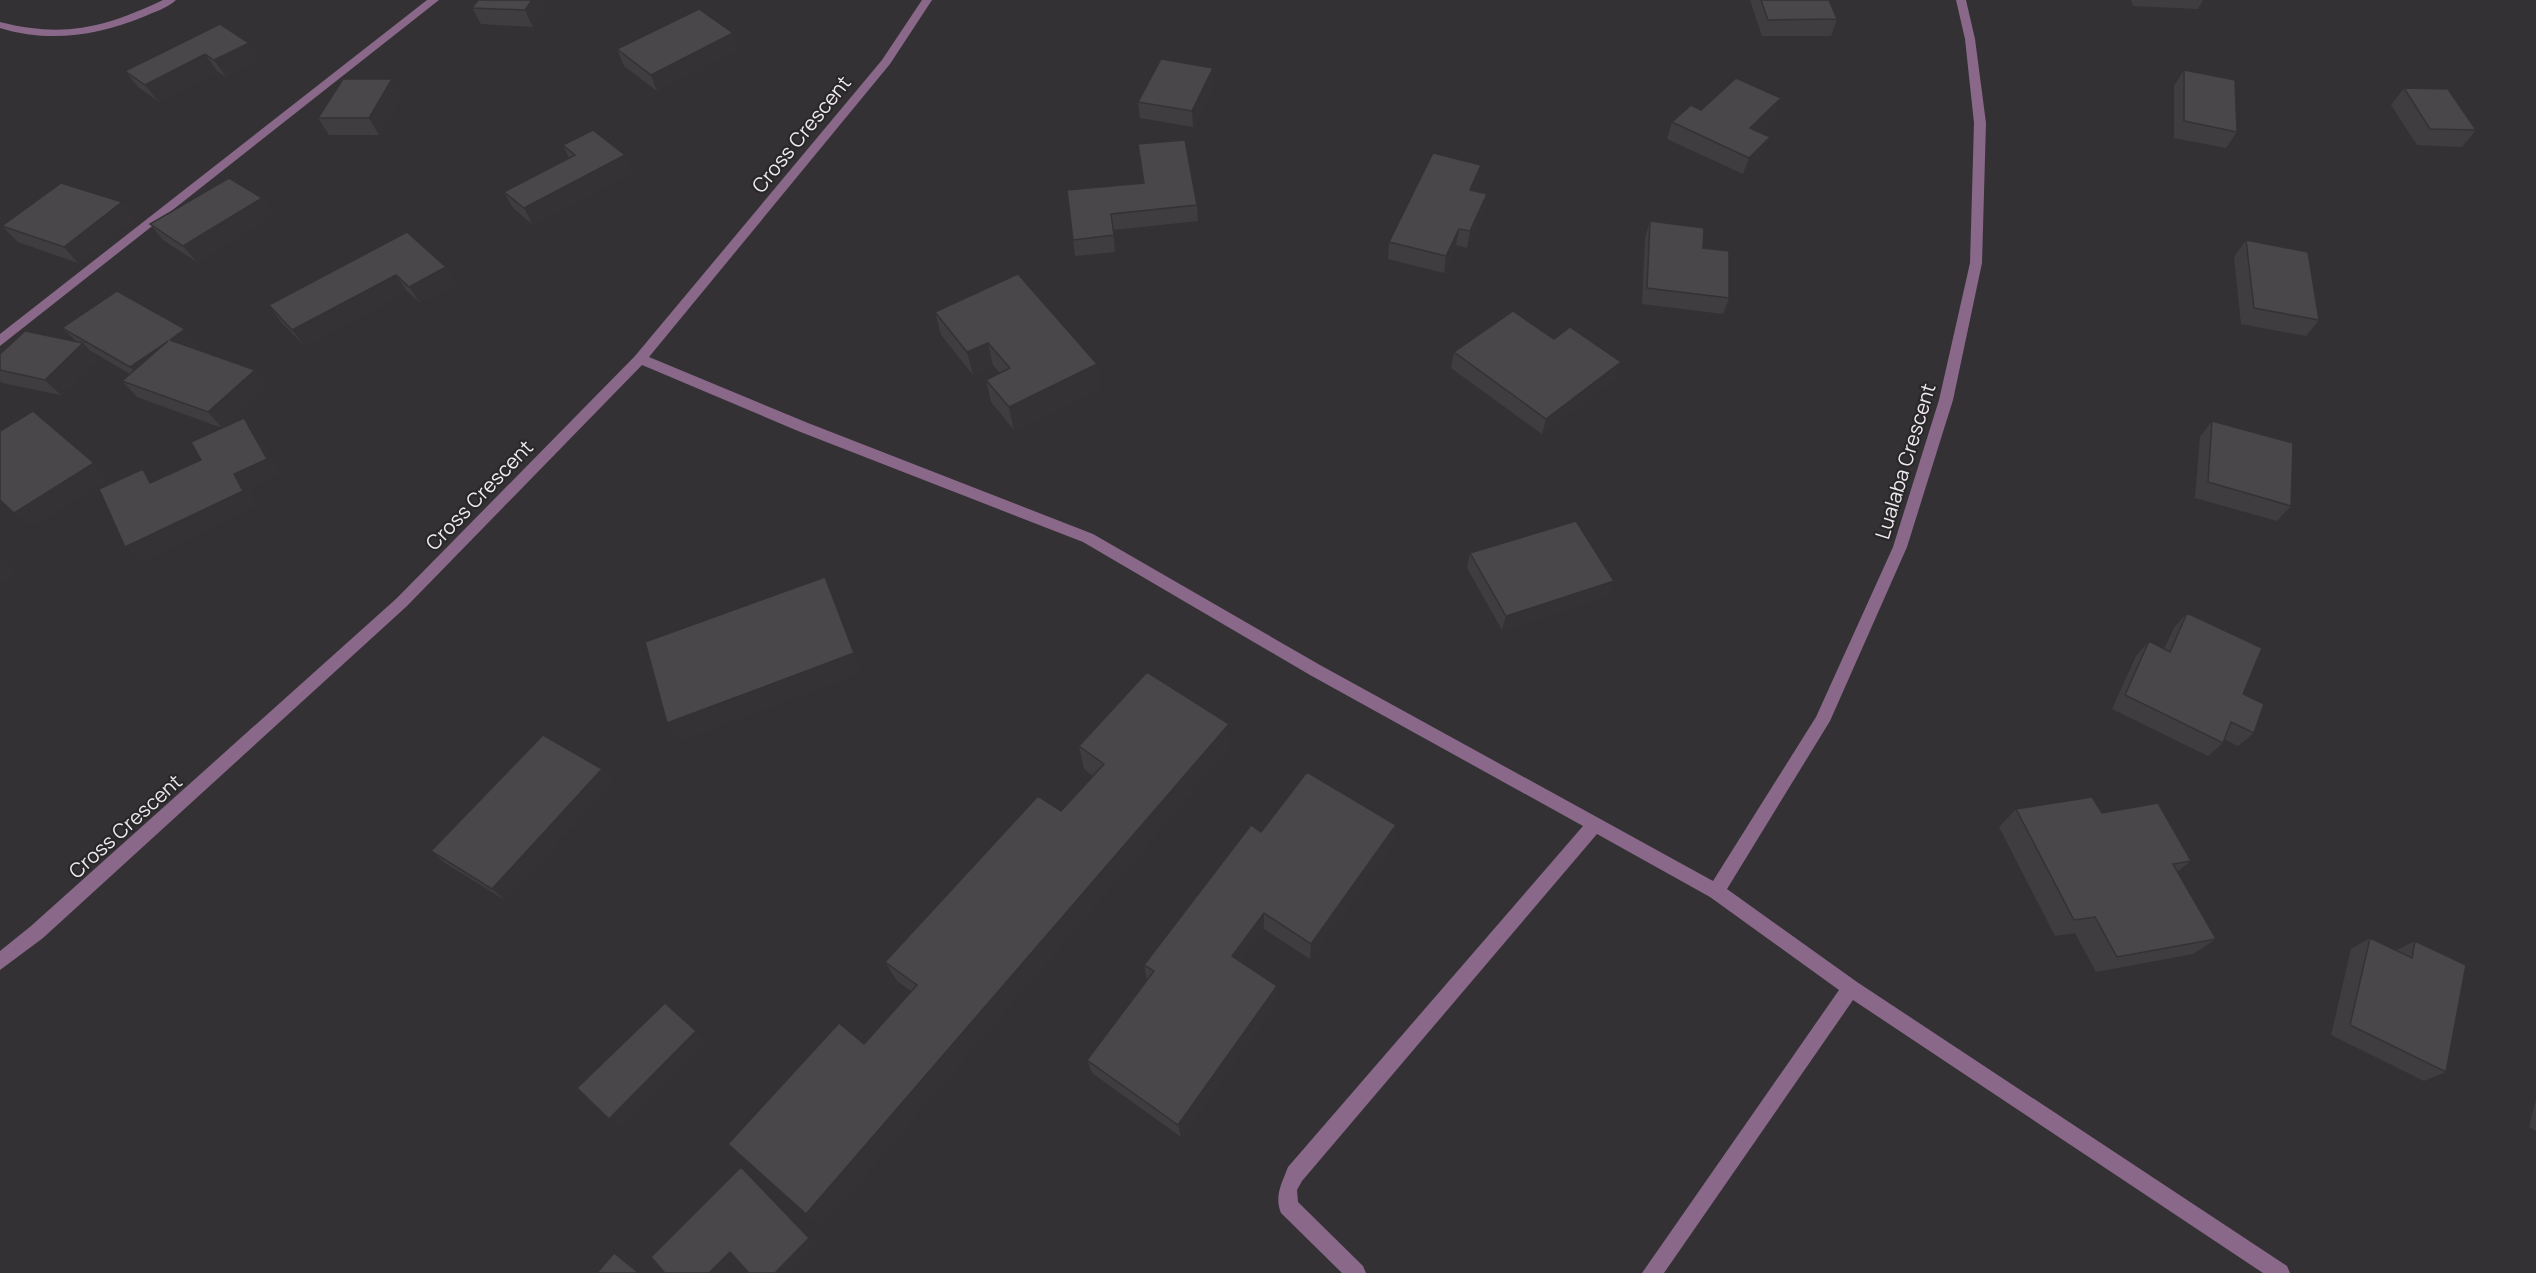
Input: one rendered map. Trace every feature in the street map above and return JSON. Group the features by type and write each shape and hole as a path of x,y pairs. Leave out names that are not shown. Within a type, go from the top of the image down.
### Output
{"street":[{"path":"0,25 52,36 86,31 139,16 171,0"},
{"path":"0,341 434,0"},
{"name":"Cross Crescent","path":"0,962 37,932 402,602 640,359 886,62 927,0"},
{"name":"Lualaba Crescent","path":"1716,891 1822,721 1899,547 1946,400 1976,262 1980,123 1970,39 1961,0"},
{"path":"640,359 803,427 1088,538 1315,670 1716,891 1851,988 2280,1273"},
{"path":"1356,1273 1288,1206 1288,1190 1295,1174 1595,824"},
{"path":"1652,1273 1851,988"}],"building":[{"path":"478,0 532,0 525,10 472,8"},
{"path":"1761,0 1829,0 1837,19 1768,20"},
{"path":"699,9 733,33 651,75 617,49"},
{"path":"220,24 249,43 214,60 205,54 145,85 125,71"},
{"path":"1161,59 1213,68 1192,111 1138,102"},
{"path":"2184,70 2235,80 2237,132 2184,121"},
{"path":"1736,78 1781,98 1750,128 1770,137 1749,158 1672,122 1691,105 1701,110"},
{"path":"343,79 392,79 369,118 318,118"},
{"path":"2404,88 2448,89 2476,130 2430,129"},
{"path":"593,130 625,155 524,208 504,192 575,155 563,145"},
{"path":"1185,140 1197,205 1111,214 1114,235 1073,240 1067,190 1144,183 1138,144"},
{"path":"1433,153 1481,165 1470,190 1487,194 1470,231 1459,229 1446,256 1389,242"},
{"path":"229,178 262,198 183,246 150,224"},
{"path":"61,183 122,202 64,247 2,226"},
{"path":"1650,221 1704,228 1703,248 1729,251 1729,298 1647,288"},
{"path":"407,232 446,267 409,287 396,275 292,330 269,305"},
{"path":"2246,240 2308,252 2319,320 2254,308"},
{"path":"1018,274 1097,364 1009,407 986,380 1010,368 988,343 967,352 935,312"},
{"path":"117,291 185,329 170,340 255,370 208,412 122,381 168,341 130,367 62,328"},
{"path":"1513,311 1554,339 1570,327 1621,362 1546,419 1454,352"},
{"path":"25,331 83,343 45,380 0,370 0,354"},
{"path":"33,411 94,463 14,513 0,500 0,431"},
{"path":"244,418 267,459 234,474 243,491 125,547 99,489 143,469 150,483 201,460 191,442"},
{"path":"2212,421 2293,443 2291,506 2208,482"},
{"path":"1576,521 1614,581 1506,616 1470,553"},
{"path":"825,577 854,653 667,723 645,642"},
{"path":"2187,613 2262,648 2243,694 2264,704 2254,733 2231,722 2223,743 2125,695 2149,641 2170,652"},
{"path":"1147,672 1229,724 806,1214 728,1144 839,1023 864,1044 917,985 885,962 1038,796 1061,811 1104,764 1079,746"},
{"path":"543,735 602,769 492,889 431,851"},
{"path":"1307,772 1396,825 1311,944 1264,913 1232,956 1277,986 1178,1125 1087,1060 1154,971 1144,965 1251,825 1261,832"},
{"path":"2092,797 2102,813 2158,803 2191,861 2173,864 2216,939 2117,957 2095,917 2074,920 2016,809"},
{"path":"2370,938 2412,958 2415,941 2466,965 2446,1072 2350,1025"},
{"path":"665,1003 696,1031 609,1119 577,1088"},
{"path":"741,1167 809,1238 775,1273 749,1273 730,1252 709,1273 665,1273 651,1257"},
{"path":"614,1253 639,1273 597,1273"}]}
